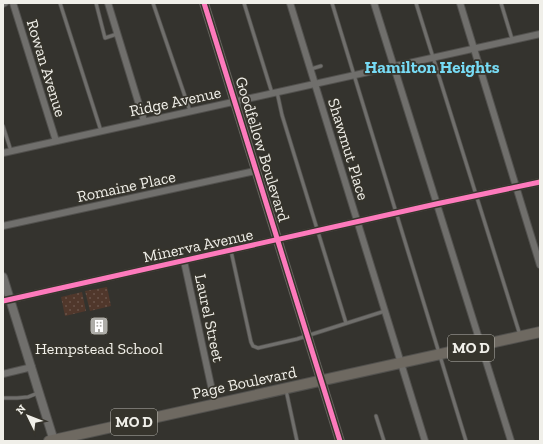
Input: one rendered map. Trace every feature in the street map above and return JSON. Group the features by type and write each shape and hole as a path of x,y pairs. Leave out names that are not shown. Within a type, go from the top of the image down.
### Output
{"main road":[{"name":"Goodfellow Boulevard","path":"204,3 340,441"},
{"name":"Page Boulevard","path":"52,441 540,332"}],"street":[{"name":"Rowan Avenue","path":"13,3 56,141"},
{"path":"108,3 144,121"},
{"name":"Shawmut Place","path":"290,3 426,441"},
{"path":"374,3 511,441"},
{"path":"460,3 540,265"},
{"name":"Ridge Avenue","path":"3,153 540,34"},
{"name":"Romaine Place","path":"3,226 255,170"},
{"name":"Minerva Avenue","path":"6,300 540,182"},
{"name":"Laurel Street","path":"184,261 214,404"},
{"path":"3,277 6,300 32,367 52,441"},
{"path":"3,374 32,367"}],"lane":[{"path":"60,3 101,131"},
{"path":"96,3 105,38 117,34"},
{"path":"153,3 190,111"},
{"path":"244,3 275,92 319,231 346,323"},
{"path":"332,3 466,441"},
{"path":"416,3 521,337"},
{"path":"500,3 512,40"},
{"path":"311,69 321,66"},
{"path":"3,126 11,151"},
{"path":"231,251 251,342 253,346 258,348 308,336 386,311"},
{"path":"286,388 297,441"},
{"path":"3,398 23,398 39,392"},
{"path":"376,416 384,441"}],"shaded area":[{"path":"107,287 111,306 90,311 85,291"},
{"path":"82,292 86,311 65,316 61,297"}],"cycle path":[{"path":"204,3 340,441"},
{"path":"3,301 540,182"}],"place":[{"name":"Hempstead School","path":"99,326"}],"district":[{"name":"Hamilton Heights","path":"432,67"}]}
